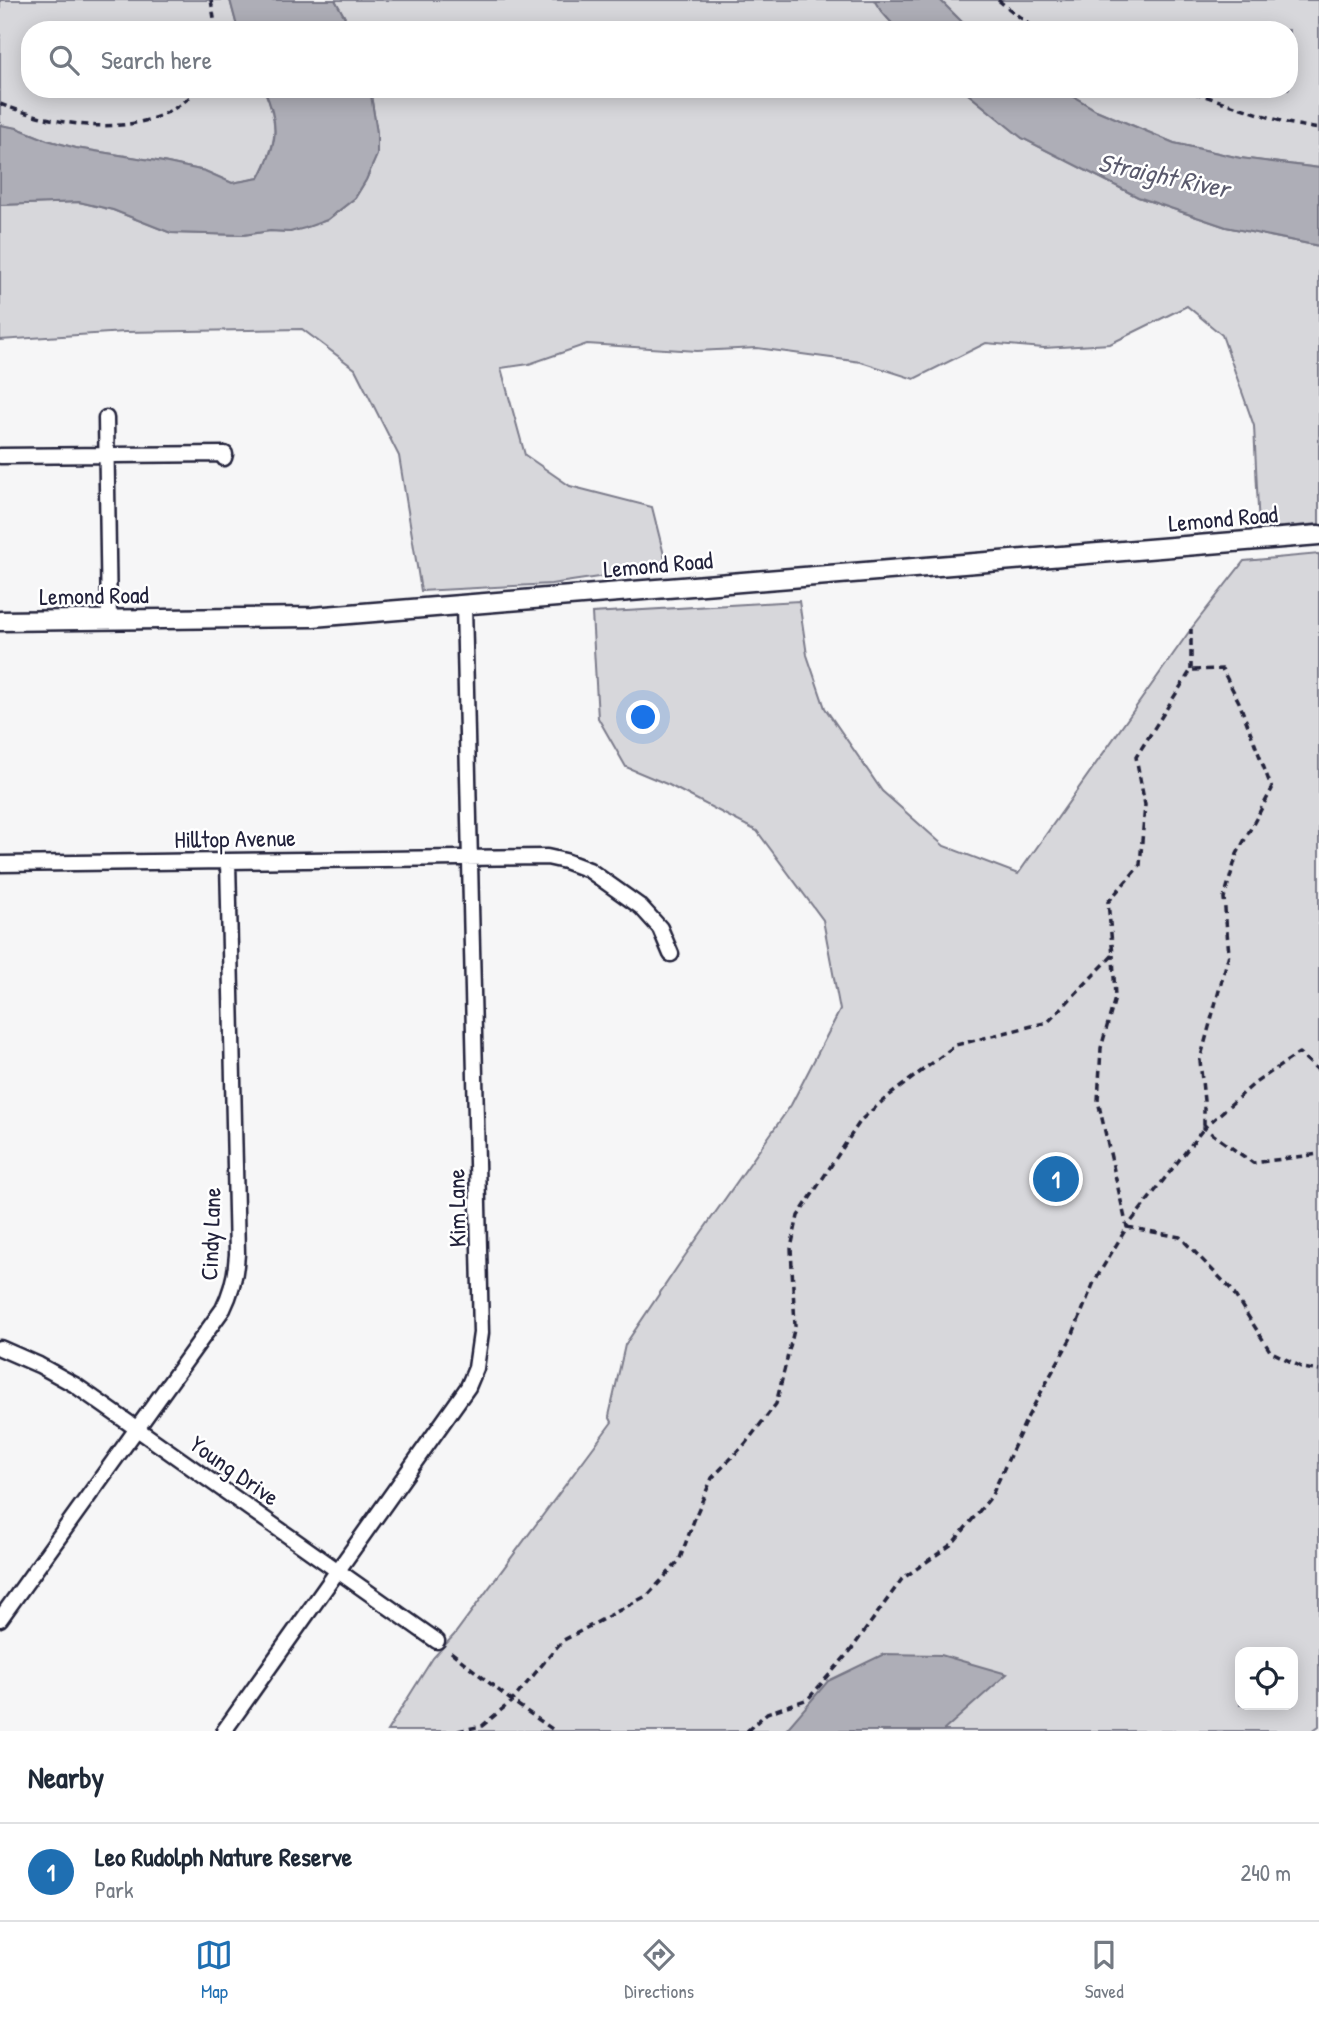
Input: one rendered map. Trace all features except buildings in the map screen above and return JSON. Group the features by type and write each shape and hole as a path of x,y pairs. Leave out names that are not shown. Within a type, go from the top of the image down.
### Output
{"street":[{"path":"106,418 108,620"},
{"path":"0,456 225,454 224,458"},
{"name":"Lemond Road","path":"0,621 313,617 1319,535"},
{"name":"Kim Lane","path":"224,1731 468,1387 477,1368 481,1347 464,605"},
{"name":"Hilltop Avenue","path":"0,864 547,857 565,860 589,870 641,907 660,928 671,954"},
{"name":"Cindy Lane","path":"0,1619 223,1309 231,1293 236,1272 228,861"},
{"name":"Young Drive","path":"0,1348 75,1385 437,1641"}],"path":[{"path":"211,0 214,21"},
{"path":"998,0 1025,21"},
{"path":"0,104 68,123 120,127 159,118 190,98"},
{"path":"1211,98 1287,123 1319,129"},
{"path":"1127,1227 1098,1101 1101,1048 1115,998 1108,902 1140,865 1145,805 1136,757 1191,670 1191,629"},
{"path":"1191,670 1222,669 1239,702 1272,789 1237,854 1224,898 1229,954 1200,1060 1204,1128"},
{"path":"458,1731 482,1726 512,1701 562,1641 648,1595 679,1561 712,1478 745,1444 776,1404 795,1326 791,1248 798,1216 861,1120 956,1045 1048,1022 1113,955"},
{"path":"747,1731 767,1713 808,1699 851,1650 902,1580 952,1544 990,1497 1027,1418 1072,1336 1094,1282 1127,1227 1204,1128 1255,1083 1299,1053 1319,1071"},
{"path":"1204,1128 1253,1163 1319,1154"},
{"path":"1127,1227 1180,1237 1231,1289 1270,1351 1303,1368 1319,1371"},
{"path":"451,1652 512,1701 555,1731"}],"shaded area":[{"path":"0,0 230,0 236,21 21,21 21,98 267,98 274,134 270,154 259,178 232,183 205,171 76,148 0,125"},
{"path":"335,0 874,0 890,21 347,21"},
{"path":"940,0 1319,0 1319,168 1240,158 1174,143 1096,110 1076,98 1298,98 1298,21 961,21"},
{"path":"371,98 973,98 1022,138 1138,197 1226,227 1319,246 1319,524 1259,529 1254,426 1222,335 1187,306 1110,344 1044,348 986,343 914,379 861,362 757,348 697,351 587,344 529,364 501,368 525,455 570,486 652,507 667,567 551,584 421,591 399,456 355,369 302,329 125,332 0,340 0,205 79,202 113,210 171,233 243,235 270,231 290,232 327,220 355,198 377,154"},
{"path":"1319,554 1319,1726 1312,1731 387,1731 433,1658 454,1635 612,1422 609,1416 625,1345 791,1105 840,1010 823,920 757,831 669,785 626,767 598,718 592,613 799,601 807,655 825,708 882,791 944,846 1018,874 1191,629 1244,561"}],"water":[{"path":"230,0 335,0 347,21 236,21"},
{"path":"874,0 940,0 961,21 890,21"},
{"path":"267,98 371,98 377,133 377,155 355,198 327,220 290,232 270,231 243,235 171,233 113,210 79,202 0,205 0,125 76,148 205,171 232,183 259,178 270,154 275,134"},
{"name":"Straight River","path":"973,98 1076,98 1096,110 1174,143 1240,158 1319,168 1319,246 1226,227 1138,197 1022,138"},
{"path":"884,1654 941,1655 1007,1674 943,1731 785,1731 828,1681"}],"place":[{"name":"Leo Rudolph Nature Reserve","path":"1056,1179"}]}
